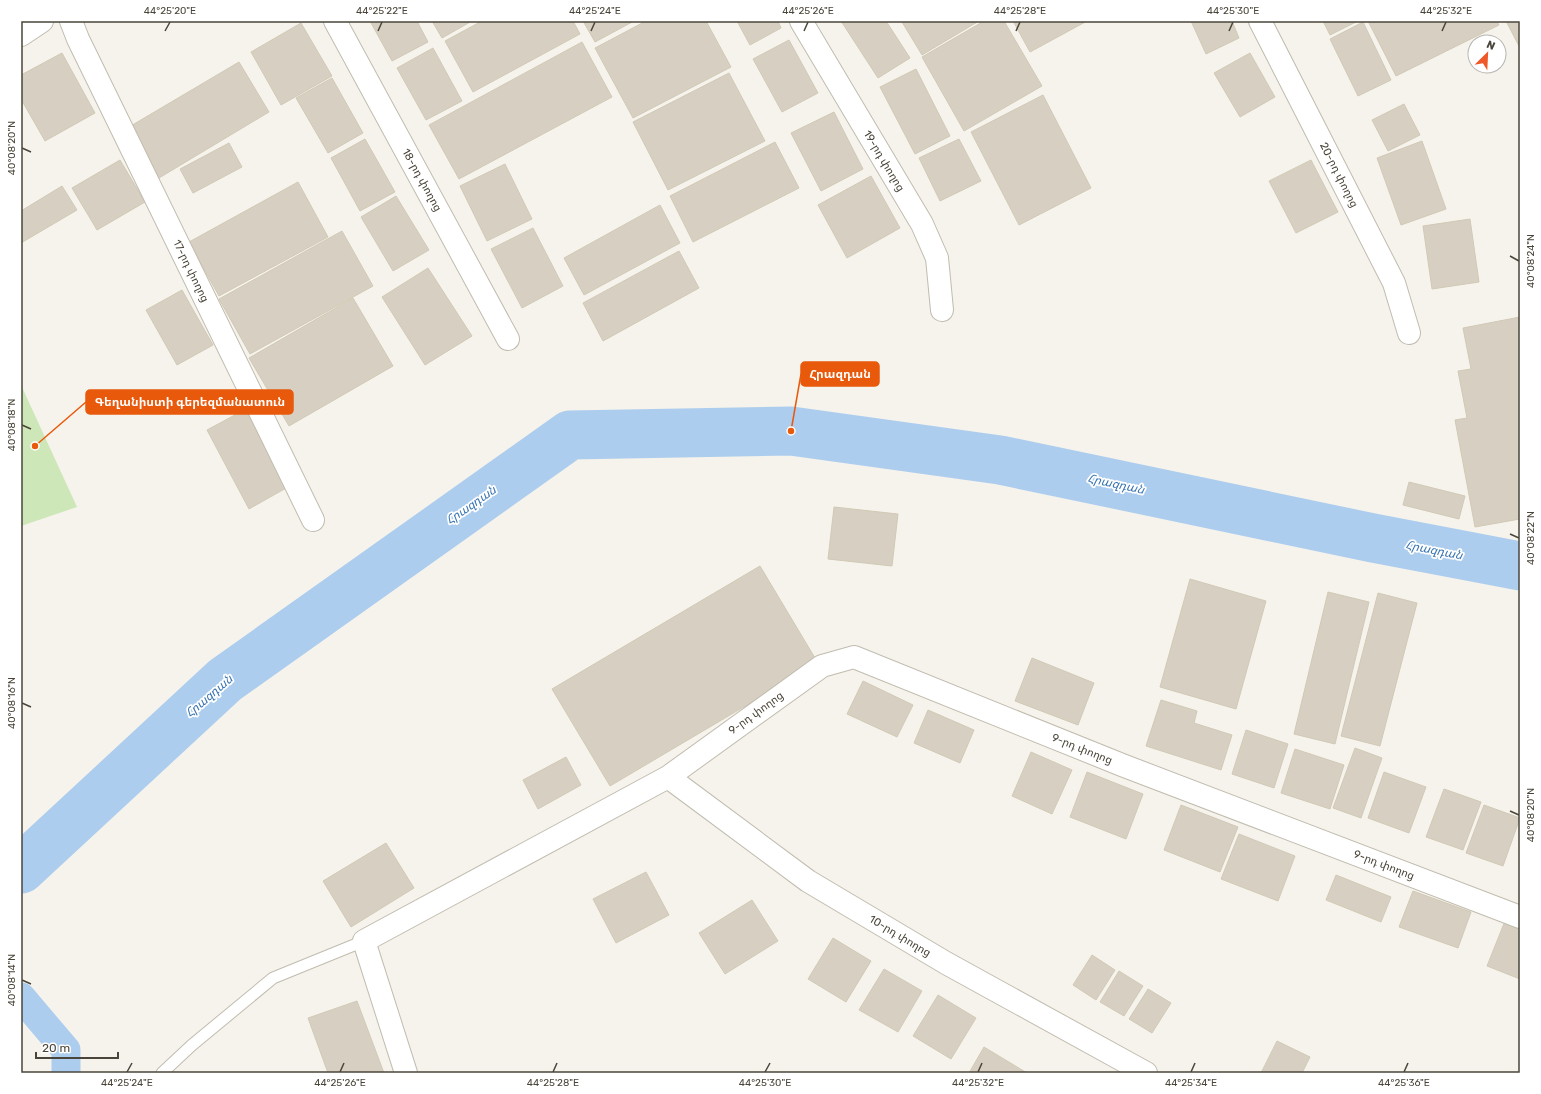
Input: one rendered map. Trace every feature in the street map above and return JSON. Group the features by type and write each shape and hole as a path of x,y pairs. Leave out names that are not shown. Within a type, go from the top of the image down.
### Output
{"street":[{"path":"21,35 42,21"},
{"name":"17-րդ փողոց","path":"71,21 78,39 313,520"},
{"name":"18-րդ փողոց","path":"335,21 508,339"},
{"name":"19-րդ փողոց","path":"801,21 922,224 937,258 942,310"},
{"name":"20-րդ փողոց","path":"1260,21 1394,283 1409,333"},
{"name":"9-րդ փողոց","path":"364,941 668,777 822,666 854,657 1122,765 1520,917"},
{"name":"10-րդ փողոց","path":"668,777 808,881 946,963 1146,1073"},
{"path":"364,941 406,1073"}],"lane":[{"path":"162,1073 192,1045 273,978 364,941"}],"green space":[{"path":"21,385 77,507 21,526"}],"building":[{"path":"370,21 417,21 428,42 392,61"},
{"path":"432,21 472,21 442,38"},
{"path":"482,21 573,21 580,34 473,92 445,41"},
{"path":"583,21 634,21 595,42"},
{"path":"646,21 706,21 731,67 633,118 595,48"},
{"path":"737,21 778,21 781,28 750,45"},
{"path":"841,21 886,21 910,58 878,78"},
{"path":"979,21 922,55 902,22"},
{"path":"984,21 1004,21 1042,86 964,131 922,57"},
{"path":"1013,21 1087,21 1030,52"},
{"path":"1191,21 1232,21 1239,38 1206,54"},
{"path":"1323,21 1358,21 1330,35"},
{"path":"1368,21 1497,21 1499,25 1481,34 1467,34 1467,41 1396,76"},
{"path":"1506,21 1520,21 1520,48"},
{"path":"1363,22 1391,80 1358,96 1330,39"},
{"path":"301,23 332,76 281,105 251,52"},
{"path":"789,40 818,93 782,112 753,59"},
{"path":"582,42 612,97 459,179 429,125"},
{"path":"433,48 462,101 426,120 397,68"},
{"path":"62,53 95,113 45,141 21,99 21,75"},
{"path":"1250,53 1275,97 1240,117 1214,73"},
{"path":"239,62 269,112 159,178 129,127"},
{"path":"916,69 950,136 915,154 880,87"},
{"path":"729,73 765,141 668,190 633,122"},
{"path":"332,78 363,133 328,153 296,98"},
{"path":"1043,95 1091,188 1019,225 971,132"},
{"path":"1404,104 1420,135 1388,151 1372,120"},
{"path":"834,112 863,169 821,191 791,133"},
{"path":"365,139 395,192 360,211 331,158"},
{"path":"959,139 981,181 940,201 919,158"},
{"path":"1422,141 1446,209 1401,225 1377,158"},
{"path":"775,142 799,188 693,242 670,196"},
{"path":"229,143 242,167 193,193 180,169"},
{"path":"120,160 145,202 97,230 72,188"},
{"path":"1311,160 1338,212 1296,233 1269,181"},
{"path":"505,164 532,219 487,241 460,186"},
{"path":"871,176 900,228 847,258 818,205"},
{"path":"298,182 328,237 219,296 189,242"},
{"path":"62,186 77,210 21,243 21,211"},
{"path":"396,196 429,250 393,271 361,217"},
{"path":"660,205 680,243 584,295 564,258"},
{"path":"1470,219 1479,282 1432,289 1423,226"},
{"path":"533,228 563,286 522,308 491,249"},
{"path":"342,231 373,286 250,354 219,299"},
{"path":"679,251 699,288 603,341 583,303"},
{"path":"428,268 472,336 425,365 382,297"},
{"path":"182,290 213,345 177,365 146,310"},
{"path":"353,298 393,366 289,426 249,358"},
{"path":"1520,317 1520,519 1475,527 1455,420 1467,418 1458,371 1471,369 1463,328"},
{"path":"246,409 288,487 249,509 207,430"},
{"path":"1409,482 1465,496 1459,519 1403,505"},
{"path":"834,507 898,514 892,566 828,559"},
{"path":"760,566 818,663 610,786 552,689"},
{"path":"1190,579 1266,601 1236,709 1160,687"},
{"path":"1328,592 1369,602 1335,744 1294,734"},
{"path":"1378,593 1417,603 1380,746 1341,736"},
{"path":"1032,658 1094,683 1078,725 1015,701"},
{"path":"863,681 913,705 897,737 847,714"},
{"path":"1161,700 1197,711 1194,723 1232,735 1221,770 1146,746"},
{"path":"928,710 974,730 960,763 914,743"},
{"path":"1246,730 1288,744 1274,788 1232,774"},
{"path":"1355,748 1382,758 1361,818 1333,808"},
{"path":"1295,749 1344,765 1330,809 1281,793"},
{"path":"1031,752 1072,770 1052,814 1012,796"},
{"path":"566,757 581,785 538,809 523,780"},
{"path":"1087,772 1143,794 1126,839 1070,817"},
{"path":"1384,772 1426,787 1409,833 1368,818"},
{"path":"1444,789 1481,802 1463,850 1426,837"},
{"path":"1181,805 1238,827 1220,872 1164,850"},
{"path":"1484,805 1520,818 1503,866 1466,853"},
{"path":"1239,834 1295,856 1278,901 1221,879"},
{"path":"386,843 414,888 351,927 323,881"},
{"path":"646,872 669,915 616,943 593,899"},
{"path":"1336,875 1391,897 1381,922 1326,900"},
{"path":"1413,891 1471,912 1458,948 1399,927"},
{"path":"752,900 778,941 725,974 699,933"},
{"path":"1505,921 1520,927 1520,979 1487,966"},
{"path":"833,938 871,961 846,1002 808,979"},
{"path":"1092,955 1115,970 1096,1000 1073,985"},
{"path":"884,969 922,991 898,1032 859,1010"},
{"path":"1119,971 1143,986 1124,1016 1100,1002"},
{"path":"1148,989 1171,1003 1152,1033 1129,1019"},
{"path":"938,995 976,1018 951,1059 913,1036"},
{"path":"357,1001 384,1073 328,1073 308,1018"},
{"path":"1277,1041 1310,1057 1302,1073 1261,1073"},
{"path":"984,1047 1027,1073 969,1073"}],"waterway":[{"name":"Հրազդան","path":"21,869 225,680 570,435 791,431 1000,460 1373,538 1520,566"},
{"path":"21,997 66,1050 66,1073"}],"place":[{"name":"Հրազդան","path":"791,431"},
{"name":"Գեղանիստի գերեզմանատուն","path":"35,446"}]}
